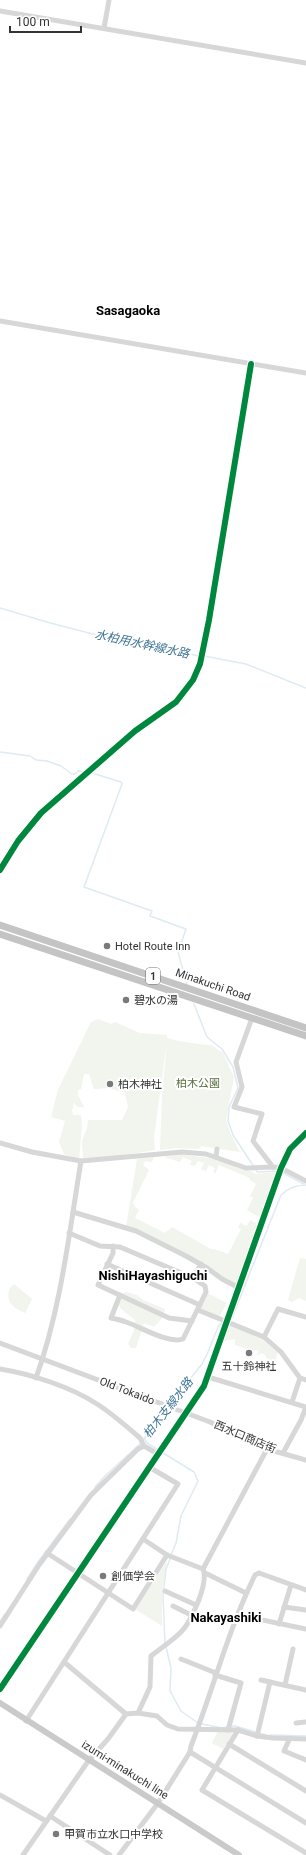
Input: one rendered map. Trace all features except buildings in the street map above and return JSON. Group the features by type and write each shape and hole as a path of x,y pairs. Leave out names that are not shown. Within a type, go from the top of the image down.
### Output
{"highway":[{"name":"Minakuchi Road","path":"0,925 306,1028"},
{"name":"Minakuchi Road","path":"0,934 306,1036"}],"main road":[{"name":"izumi-minakuchi line","path":"0,1703 26,1721 239,1855"}],"street":[{"path":"104,28 108,0"},
{"path":"0,11 306,63"},
{"path":"0,321 306,373"},
{"path":"0,870 18,841 41,813 135,731 176,702 193,680 202,656 251,364"},
{"path":"252,1018 236,1062 242,1087 234,1107 262,1114 253,1141 273,1167"},
{"path":"0,1689 199,1393 208,1376 281,1168 290,1149 306,1133"},
{"path":"0,1143 32,1152 81,1161 182,1152 206,1154 256,1169 273,1167 281,1168 306,1181"},
{"path":"216,1157 217,1148"},
{"path":"36,1378 66,1263 69,1233 81,1161"},
{"path":"73,1212 136,1231 201,1264 222,1279 239,1288"},
{"path":"69,1233 100,1246 120,1247 193,1278 205,1286 206,1292 183,1339 178,1341 155,1334 126,1321 111,1318 120,1295"},
{"path":"113,1246 113,1253 98,1285 169,1318 192,1321"},
{"path":"108,1264 226,1322 264,1337 281,1352 300,1378 306,1380"},
{"path":"193,1278 201,1264"},
{"path":"264,1337 278,1309 306,1317"},
{"name":"Old Tokaido","path":"0,1343 185,1413"},
{"path":"0,1369 36,1378 76,1392 98,1404 140,1438 144,1446 158,1454"},
{"path":"208,1376 306,1407 301,1420 283,1453"},
{"path":"292,1402 300,1378"},
{"name":"西水口商店街","path":"185,1413 218,1425 267,1449 306,1460"},
{"path":"0,1626 47,1553 91,1495 138,1449 144,1446"},
{"path":"138,1713 150,1687 151,1656 181,1632 192,1615 203,1588 204,1571 267,1449"},
{"path":"26,1721 178,1484 148,1467"},
{"path":"143,1539 167,1555 204,1571 246,1594"},
{"path":"47,1553 77,1574 133,1609 167,1555"},
{"path":"119,1855 158,1803 190,1752 190,1746 198,1728 216,1674 246,1594 255,1575 259,1573 306,1590"},
{"path":"279,1624 291,1585"},
{"path":"165,1591 196,1605"},
{"path":"173,1606 192,1615"},
{"path":"284,1606 306,1610"},
{"path":"248,1617 306,1629"},
{"path":"285,1685 293,1649"},
{"path":"181,1659 241,1683 228,1730"},
{"path":"64,1662 126,1714 138,1713 157,1716 167,1725 174,1728 191,1730 198,1728 238,1730 257,1736 289,1740 306,1739"},
{"path":"261,1680 306,1690"},
{"path":"257,1736 270,1682"},
{"path":"24,1855 46,1821 65,1797 90,1760 126,1714"},
{"path":"296,1723 306,1722"},
{"path":"238,1730 202,1790 306,1853"},
{"path":"289,1740 284,1751 306,1760"},
{"path":"229,1744 306,1791"},
{"path":"190,1752 306,1823"},
{"path":"0,1795 46,1821"},
{"path":"50,1816 110,1855"}],"green space":[{"name":"柏木公園","path":"98,1019 111,1024 115,1022 140,1033 167,1035 167,1038 195,1044 211,1045 223,1053 234,1077 226,1120 240,1152 201,1146 199,1149 177,1148 160,1150 162,1096 167,1041 154,1137 155,1150 119,1156 83,1159 82,1141 87,1128 88,1120 122,1120 128,1107 125,1093 109,1088 94,1089 89,1074 84,1074 81,1089 78,1090 78,1095 84,1107 78,1107 74,1103 72,1111 73,1115 81,1115 82,1125 79,1160 64,1154 59,1142 65,1121 51,1117 58,1090 91,1022"},
{"path":"178,1154 209,1158 253,1172 255,1174 277,1172 259,1217 247,1210 253,1198 250,1196 256,1184 250,1180 250,1178 219,1165 215,1174 213,1172 215,1168 209,1165 206,1171 201,1169 204,1163 198,1161 195,1166 190,1165 192,1161 183,1157 180,1162 164,1157"},
{"path":"154,1157 152,1162 145,1161 143,1165 149,1170 133,1203 139,1210 135,1218 165,1233 172,1227 211,1249 228,1254 241,1229 238,1228 240,1223 247,1226 250,1220 257,1224 236,1285 126,1227 137,1159"},
{"path":"300,1258 306,1259 306,1301 299,1298 292,1302 288,1300"},
{"path":"14,1284 32,1299 25,1313 11,1304 8,1295 11,1286"},
{"path":"126,1292 137,1295 143,1300 165,1309 162,1318 154,1327 144,1323 136,1348 131,1348 128,1344 134,1330 135,1320 120,1308 117,1297"},
{"path":"207,1293 227,1303 219,1317 199,1308"},
{"path":"228,1324 261,1338 278,1352 275,1361 269,1361 264,1354 261,1353 257,1356 258,1350 254,1351 235,1345 235,1339 220,1342"},
{"path":"167,1561 162,1595 162,1626 135,1609"},
{"path":"218,1731 231,1732 233,1734 223,1749 212,1743"}],"waterway":[{"name":"水柏用水幹線水路","path":"0,608 99,636 200,656"},
{"name":"水柏用水幹線水路","path":"204,656 246,664 306,688"},
{"path":"0,752 30,756 36,760 47,761 61,766 72,774 75,774 78,771 85,772"},
{"path":"89,772 121,782 122,784 84,887 152,911 150,916 186,929 178,952 187,985"},
{"path":"194,1004 207,1037 222,1049 233,1067 238,1088 229,1107 228,1121 233,1135 254,1167"},
{"path":"256,1170 257,1172 278,1171"},
{"path":"281,1172 304,1184"},
{"name":"柏木支線水路","path":"229,1320 232,1318 281,1195 293,1187 306,1185"},
{"name":"柏木支線水路","path":"170,1404 202,1364 219,1325 224,1322"},
{"name":"柏木支線水路","path":"143,1440 167,1407"},
{"path":"144,1438 147,1443 194,1472 198,1481 181,1516 176,1543 171,1555"},
{"name":"柏木支線水路","path":"95,1487 141,1443"},
{"name":"柏木支線水路","path":"27,1579 70,1519"},
{"path":"165,1644 163,1596 166,1569 170,1559"},
{"name":"柏木支線水路","path":"0,1621 5,1614"},
{"path":"166,1647 171,1668 170,1691 181,1711 198,1723"},
{"path":"202,1724 222,1728 227,1727"},
{"path":"231,1726 266,1735"},
{"path":"270,1735 306,1736"}],"cycle path":[{"path":"0,870 18,841 41,813 135,731 176,702 193,680 200,664 209,620 251,364"},
{"path":"0,1689 204,1386 281,1168 290,1149 306,1133"}],"place":[{"name":"Hotel Route Inn","path":"107,946"},
{"name":"碧水の湯","path":"126,1000"},
{"name":"柏木神社","path":"110,1084"},
{"name":"五十鈴神社","path":"249,1353"},
{"name":"創価学会","path":"103,1576"},
{"name":"甲賀市立水口中学校","path":"56,1834"}],"district":[{"name":"Sasagaoka","path":"128,310"},
{"name":"NishiHayashiguchi","path":"153,1275"},
{"name":"Nakayashiki","path":"226,1617"}]}
